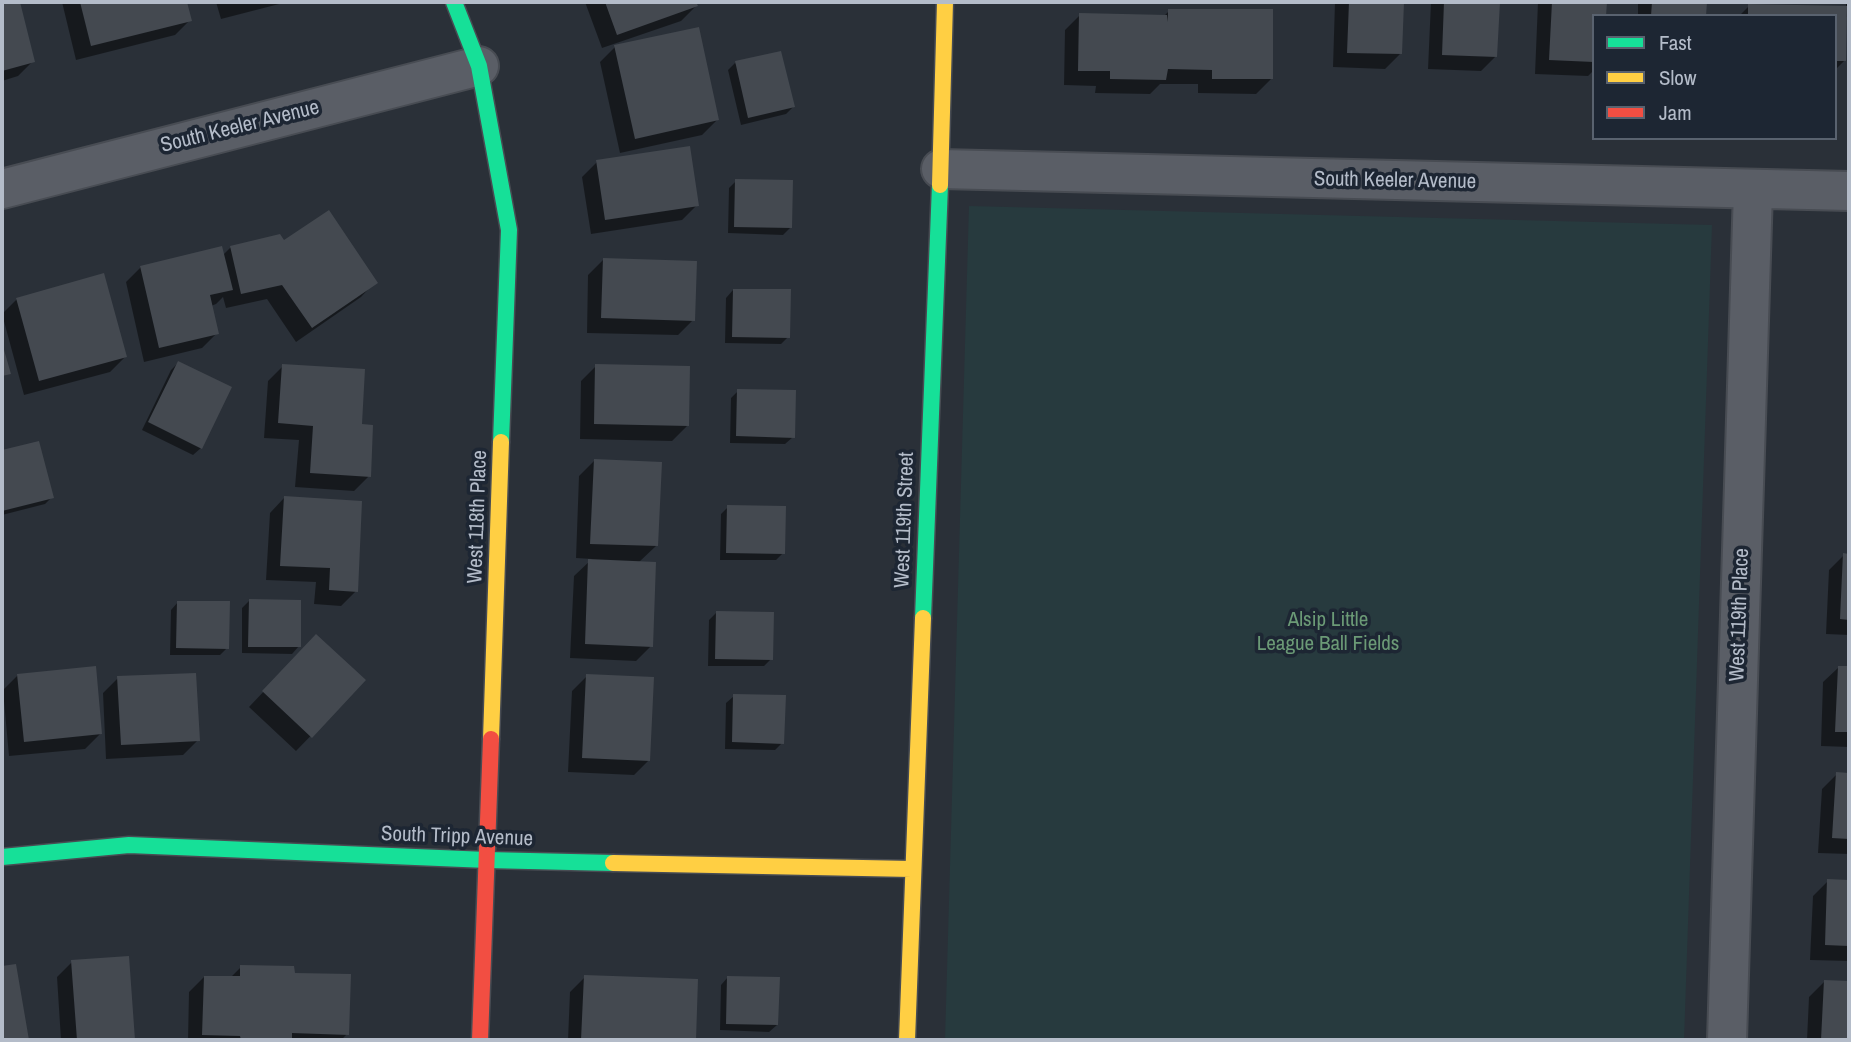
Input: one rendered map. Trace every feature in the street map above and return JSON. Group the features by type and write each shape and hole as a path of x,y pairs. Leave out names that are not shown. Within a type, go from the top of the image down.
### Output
{"street":[{"name":"West 118th Place","path":"454,2 479,66 509,230 480,1040"},
{"name":"West 119th Street","path":"907,1040 941,169 945,2"},
{"name":"South Keeler Avenue","path":"2,188 479,66"},
{"name":"South Keeler Avenue","path":"941,169 1849,191"},
{"name":"West 119th Place","path":"1727,1040 1753,190"},
{"name":"South Tripp Avenue","path":"2,858 129,845 487,860 912,869"}],"green space":[{"name":"Alsip Little League Ball Fields","path":"969,206 1712,225 1684,1040 945,1040"}],"building":[{"path":"2,2 20,2 35,62 2,71"},
{"path":"80,2 187,2 192,21 91,46"},
{"path":"605,2 696,2 698,6 617,35"},
{"path":"1349,2 1404,2 1402,54 1347,53"},
{"path":"1444,2 1500,2 1497,57 1442,55"},
{"path":"1552,2 1607,2 1606,14 1592,14 1592,62 1549,60"},
{"path":"1652,2 1707,2 1706,14 1651,14"},
{"path":"1748,4 1847,6 1846,61 1837,61 1837,14 1748,14"},
{"path":"1168,9 1273,9 1273,79 1212,79 1212,70 1168,69 1166,80 1110,79 1110,71 1078,71 1079,13 1167,15 1168,22"},
{"path":"699,27 719,120 635,139 614,45"},
{"path":"781,51 795,107 748,118 735,61"},
{"path":"690,146 699,206 605,220 596,160"},
{"path":"735,179 793,180 792,228 734,227"},
{"path":"329,210 378,283 312,328 282,285 241,294 230,246 280,234 284,240"},
{"path":"222,246 233,290 210,295 219,334 159,348 140,266"},
{"path":"603,258 697,261 695,321 601,318"},
{"path":"104,273 127,357 39,381 16,298"},
{"path":"733,289 791,289 790,338 732,337"},
{"path":"2,343 11,374 2,376"},
{"path":"178,361 232,387 202,449 148,422"},
{"path":"282,364 365,369 362,424 373,425 371,477 310,473 313,426 278,423"},
{"path":"595,364 690,366 689,426 594,424"},
{"path":"737,389 796,390 795,438 736,436"},
{"path":"39,441 54,498 2,511 2,450"},
{"path":"594,459 662,462 658,546 590,544"},
{"path":"284,496 362,501 358,592 329,590 330,568 280,566"},
{"path":"727,505 786,506 785,554 726,553"},
{"path":"1843,553 1849,554 1849,620 1840,619"},
{"path":"588,559 656,562 653,647 585,644"},
{"path":"249,599 301,600 301,647 248,647"},
{"path":"177,601 230,601 229,649 176,648"},
{"path":"716,611 774,612 773,660 715,659"},
{"path":"316,634 366,680 312,738 262,691"},
{"path":"96,666 102,734 24,742 17,674"},
{"path":"1838,666 1849,666 1849,732 1835,732"},
{"path":"196,673 200,741 121,745 117,676"},
{"path":"586,674 654,677 650,761 582,758"},
{"path":"733,694 786,695 784,744 732,742"},
{"path":"1836,772 1849,773 1849,839 1832,838"},
{"path":"1827,879 1849,880 1849,946 1825,945"},
{"path":"129,956 135,1040 77,1040 71,960"},
{"path":"16,964 29,1040 2,1040 2,966"},
{"path":"240,965 294,966 295,973 351,974 349,1035 292,1033 292,1040 241,1040 240,1036 202,1035 204,976 240,976"},
{"path":"584,975 698,979 696,1040 581,1040"},
{"path":"727,976 780,977 778,1025 726,1024"},
{"path":"1824,980 1849,981 1849,1040 1821,1040"}],"traffic: fast":[{"path":"454,2 479,66 509,230 501,442"},
{"path":"923,618 940,185"},
{"path":"2,857 129,845 613,863"}],"traffic: slow":[{"path":"940,185 945,2"},
{"path":"491,739 501,442"},
{"path":"907,1040 923,618"},
{"path":"613,863 912,869"}],"traffic: jam":[{"path":"480,1040 491,739"}]}
